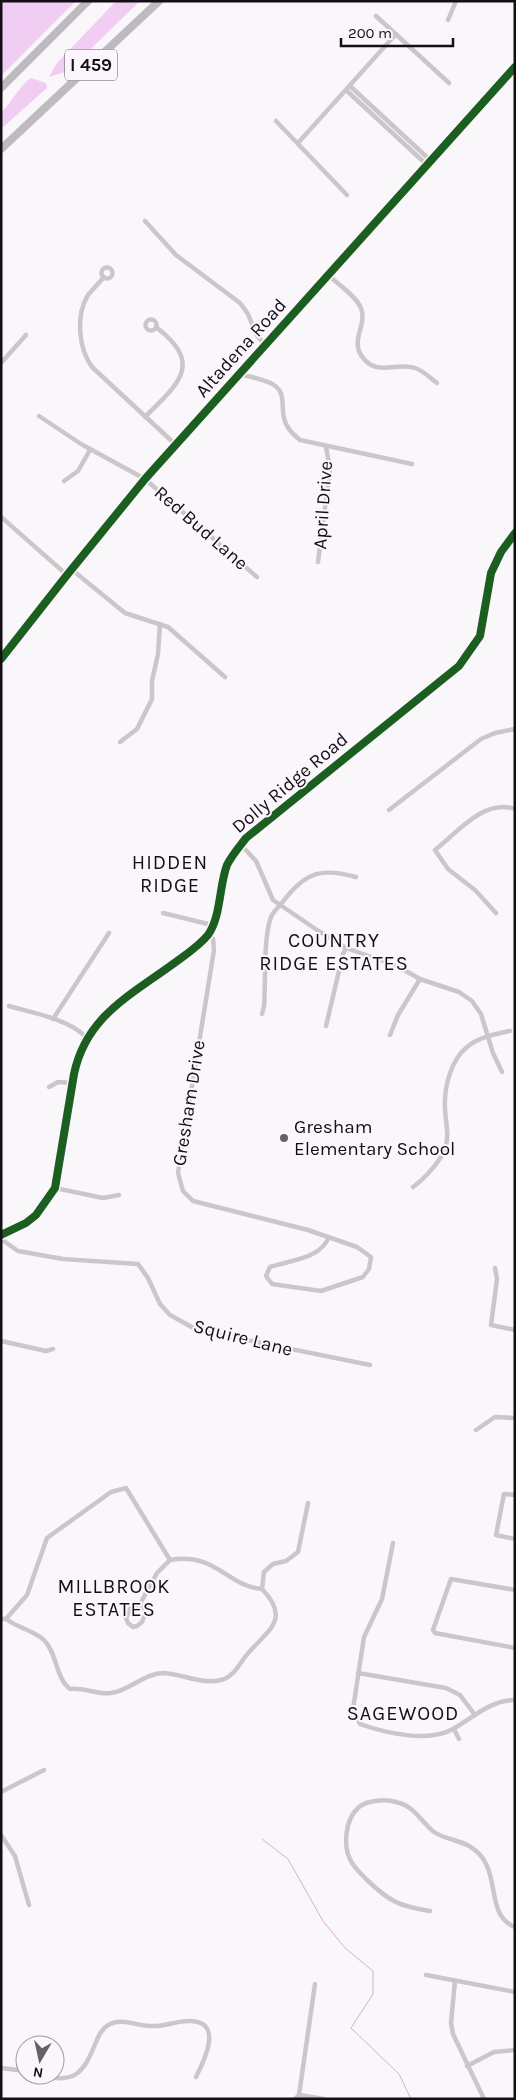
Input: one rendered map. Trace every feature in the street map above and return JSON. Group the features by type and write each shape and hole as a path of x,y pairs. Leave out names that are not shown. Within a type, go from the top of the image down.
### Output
{"highway":[{"name":"I 459","path":"1,88 88,1"},
{"name":"I 459","path":"1,149 159,1"}],"street":[{"path":"448,20 456,1"},
{"path":"376,16 449,83"},
{"path":"298,143 396,34"},
{"name":"Altadena Road","path":"1,659 66,575 145,479 515,67"},
{"path":"348,88 428,162"},
{"path":"276,121 347,195"},
{"path":"144,221 176,255 240,303 248,314 256,334 265,344"},
{"path":"328,275 360,305 362,322 356,342 364,360 376,367 414,367 424,372 437,384"},
{"path":"104,277 88,295 84,306 81,342 85,358 92,367 176,446"},
{"path":"145,416 172,387 183,368 183,358 179,348 172,339 156,327"},
{"path":"1,363 26,335"},
{"path":"239,374 273,385 283,397 284,418 288,429 300,440 412,464"},
{"name":"Red Bud Lane","path":"39,416 90,450 145,479 257,577"},
{"name":"April Drive","path":"318,562 330,469 326,447"},
{"path":"64,482 78,471 90,450"},
{"path":"1,517 66,575"},
{"name":"Dolly Ridge Road","path":"1,1235 26,1223 36,1215 55,1188 72,1083 78,1055 86,1037 111,1009 194,948 209,933 227,866 236,850 242,846 246,838 459,666 480,636 491,572 501,552 515,533"},
{"path":"71,569 125,613 160,624 178,634 224,677"},
{"path":"120,742 137,729 152,699 152,682 158,654 160,624"},
{"path":"389,810 481,739 495,733 515,730"},
{"path":"496,913 475,890 448,869 434,850 480,812 495,807 515,809"},
{"path":"242,846 256,860 268,894 280,905 346,948 397,966 420,979 459,992 472,1001 481,1014 502,1072"},
{"path":"262,1014 268,930 272,916 294,886 308,876 323,872 356,877"},
{"path":"163,913 212,924"},
{"path":"53,1019 109,933"},
{"name":"Gresham Drive","path":"209,933 213,939 214,950 178,1173 180,1186 193,1202 286,1224 329,1237 357,1247 371,1257 369,1269 363,1276 321,1291 272,1284 268,1281 266,1273 270,1267 317,1252 326,1244 329,1237"},
{"path":"326,1026 346,948"},
{"path":"390,1035 398,1014 420,979"},
{"path":"9,1006 53,1019 81,1032 86,1037"},
{"path":"413,1186 439,1159 445,1148 448,1132 445,1106 446,1092 453,1068 467,1046 510,1030"},
{"path":"49,1087 58,1082 72,1083"},
{"path":"55,1188 103,1198 119,1195"},
{"name":"Squire Lane","path":"1,1239 18,1251 63,1259 138,1264 148,1278 160,1304 170,1315 197,1330 370,1364"},
{"path":"495,1268 497,1279 491,1325 515,1330"},
{"path":"1,1340 46,1351 53,1349"},
{"path":"476,1430 495,1417 515,1418"},
{"path":"140,1604 146,1612 145,1617 137,1626 133,1627 128,1624 126,1618 131,1608 140,1604 156,1573 170,1560 185,1557 199,1559 250,1587 262,1589 274,1604 276,1616 272,1629 227,1678 213,1681 166,1673 154,1674 112,1693 70,1689 65,1685 54,1654 45,1641 35,1633 15,1626 4,1619 27,1595 47,1538 111,1492 126,1488 170,1560"},
{"path":"515,1495 504,1494 496,1535 515,1539"},
{"path":"262,1589 264,1572 268,1566 286,1561 298,1552 308,1503"},
{"path":"393,1543 382,1599 367,1632 358,1672 353,1709 360,1724 424,1737 435,1737 454,1729 475,1714 497,1703 515,1700"},
{"path":"515,1590 450,1579 432,1630 435,1633 515,1648"},
{"path":"358,1672 446,1688 460,1695 475,1714"},
{"path":"454,1729 459,1739"},
{"path":"1,1792 44,1770"},
{"path":"430,1911 393,1902 352,1863 346,1841 349,1821 363,1804 386,1800 405,1804 413,1808 434,1831 476,1850 488,1864 498,1913 509,1925 515,1927"},
{"path":"1,1835 14,1856 29,1904"},
{"path":"426,1975 515,1992"},
{"path":"455,1981 451,2023 453,2034 484,2099"},
{"path":"315,1984 297,2097 324,2099"},
{"path":"65,2079 75,2076 84,2068 99,2035 110,2024 124,2021 154,2026 187,2021 196,2022 204,2026 209,2034 208,2052 196,2077"},
{"path":"467,2066 494,2052 515,2050"},
{"path":"1,2068 15,2070"}],"shaded area":[{"path":"1,1 76,1 1,76"},
{"path":"116,1 140,1 68,71 49,77 57,63"},
{"path":"31,78 46,83 47,88 1,129 1,113"}],"waterway":[{"path":"262,1839 288,1859 323,1921 345,1948 373,1971 373,1994 351,2028 399,2074 411,2099"}],"cycle path":[{"path":"1,659 145,479 515,67"},
{"path":"1,1235 26,1223 36,1215 55,1188 74,1074 88,1037 99,1023 126,998 191,951 208,935 218,910 222,882 227,865 246,838 459,666 480,636 491,573 501,552 515,533"}],"place":[{"name":"Gresham Elementary School","path":"284,1138"}],"district":[{"name":"HIDDEN RIDGE","path":"170,874"},
{"name":"COUNTRY RIDGE ESTATES","path":"334,952"},
{"name":"MILLBROOK ESTATES","path":"114,1598"},
{"name":"SAGEWOOD","path":"403,1713"}]}
